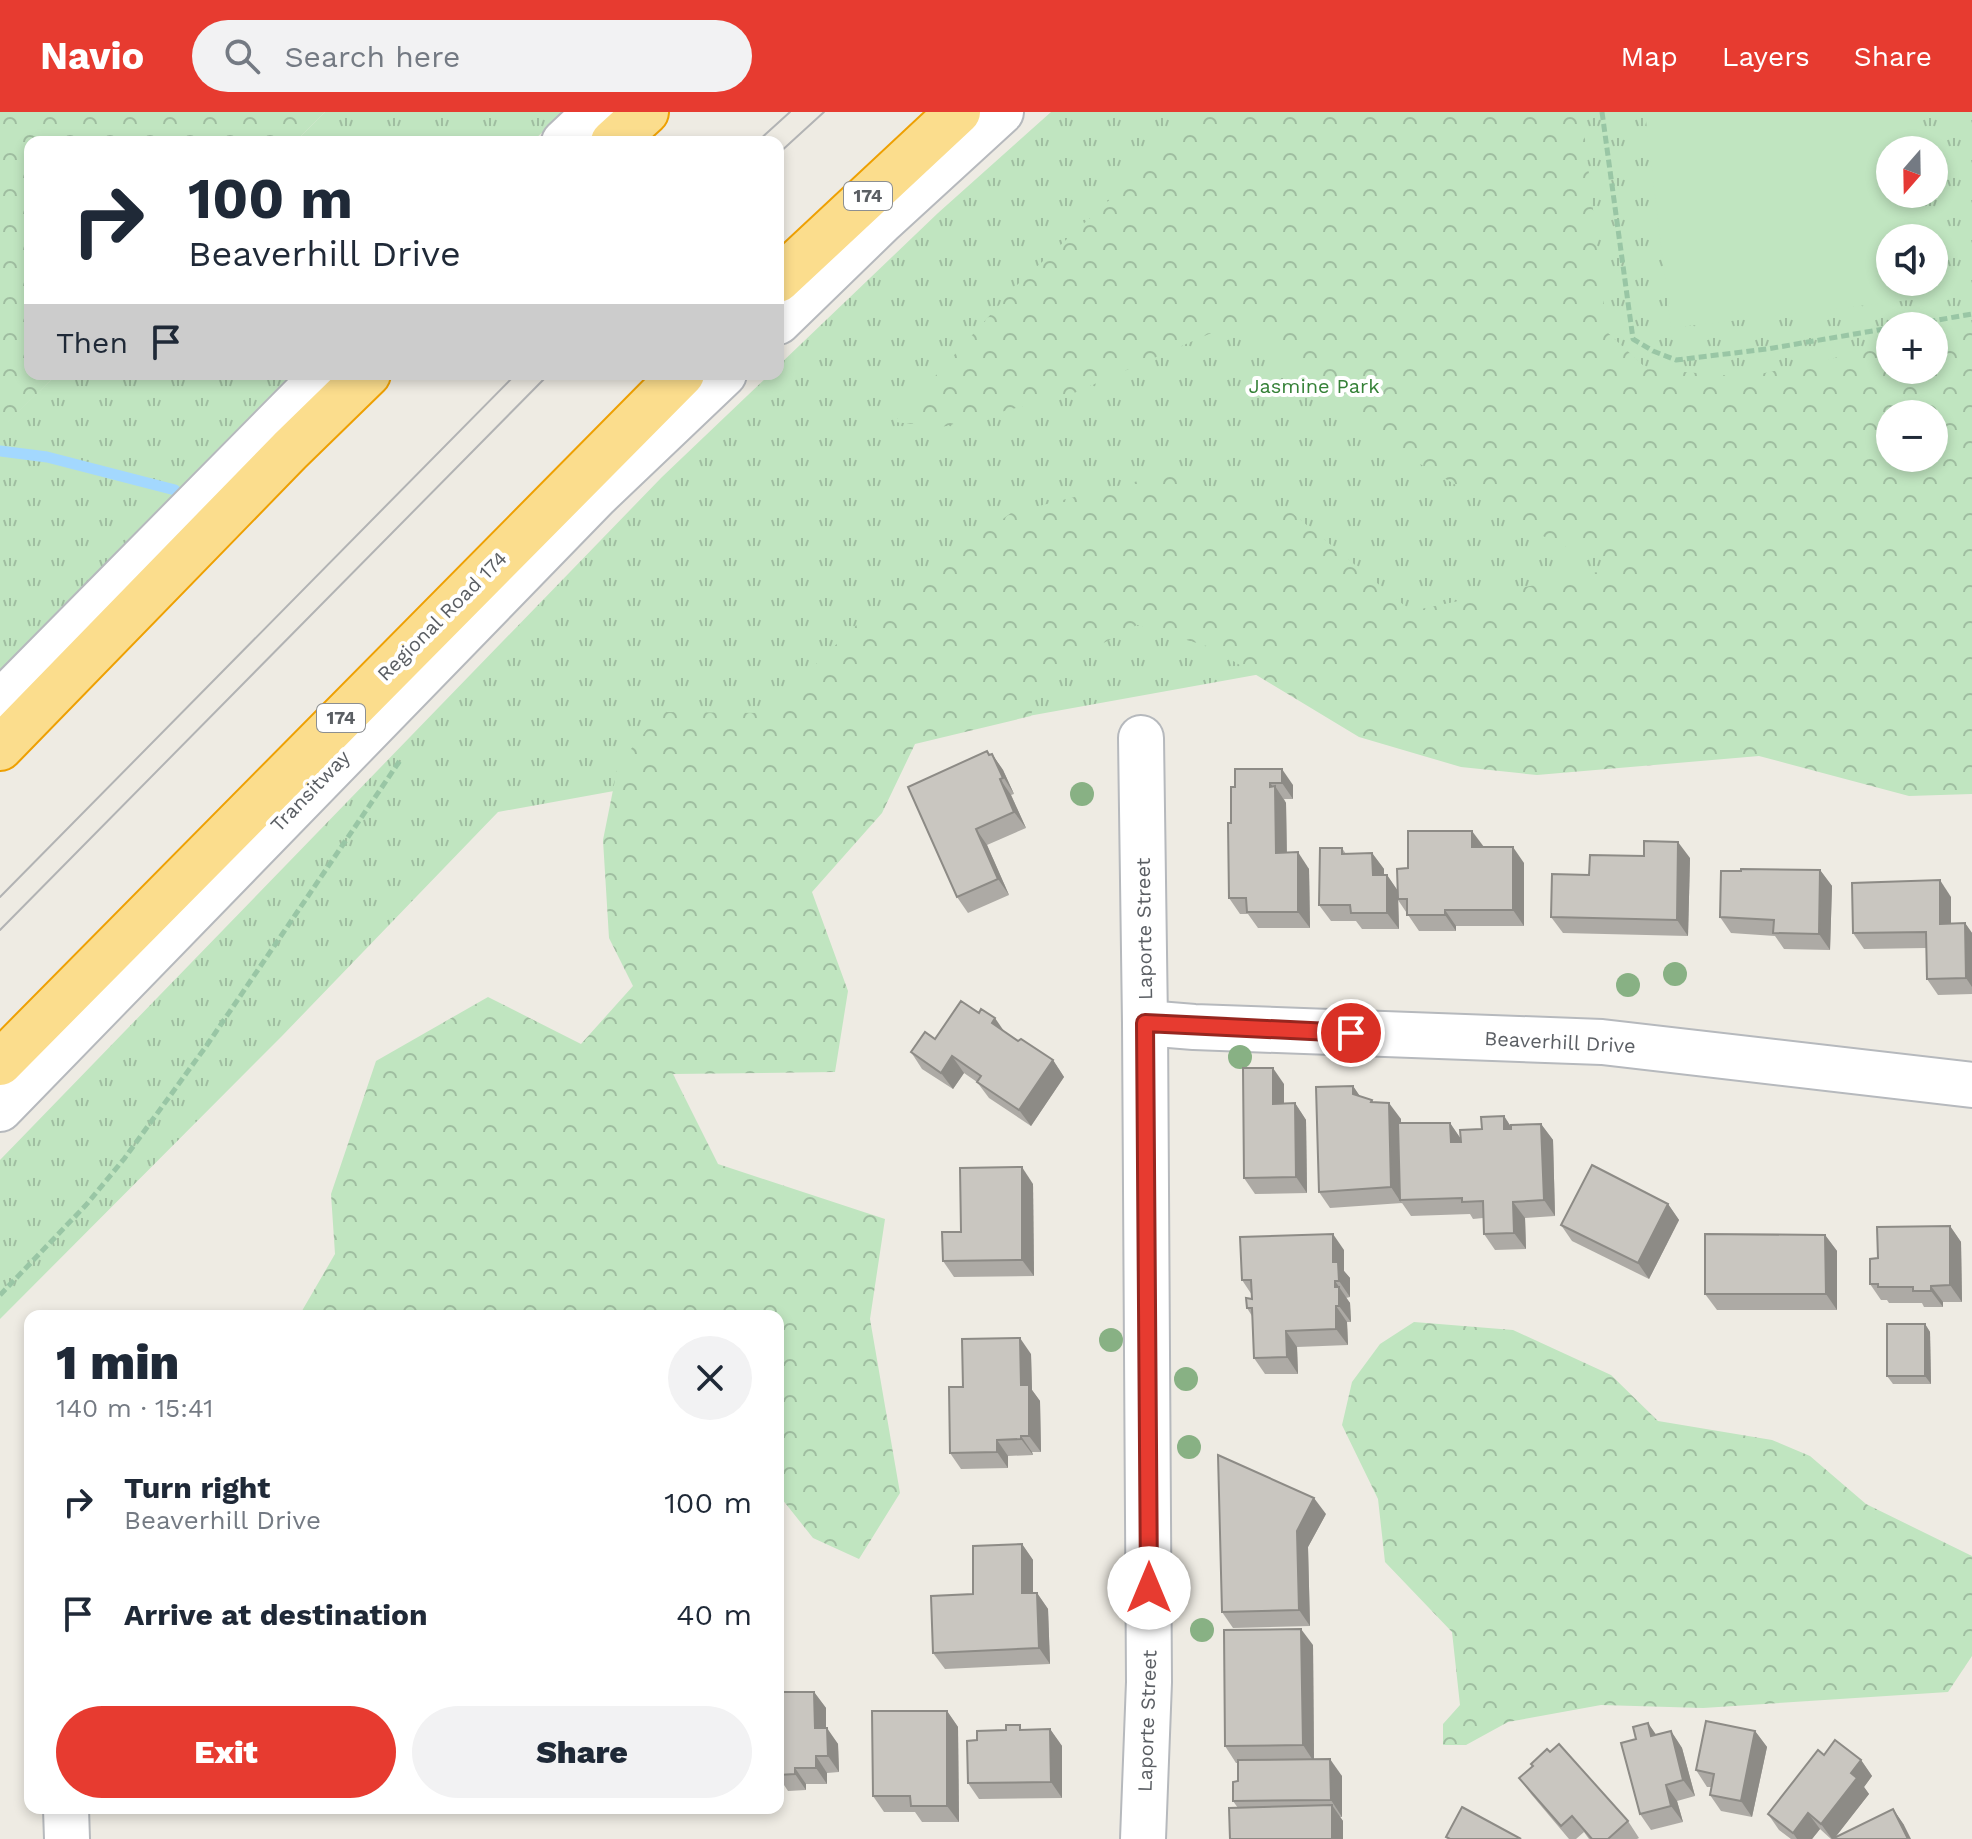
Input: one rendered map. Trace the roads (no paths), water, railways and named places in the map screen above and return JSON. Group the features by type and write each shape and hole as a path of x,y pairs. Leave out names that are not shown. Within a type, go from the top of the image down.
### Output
{"highway":[{"path":"620,136 646,112"},
{"name":"174","path":"784,274 958,112"},
{"path":"0,748 362,380"},
{"name":"Regional Road 174","path":"0,1063 676,380"}],"street":[{"path":"570,136 596,112"},
{"path":"784,316 1001,112"},
{"path":"0,703 319,380"},
{"name":"Transitway","path":"0,1109 597,495 718,380"},
{"name":"Laporte Street","path":"1141,738 1149,1682 1143,1839"},
{"name":"Beaverhill Drive","path":"1145,1023 1602,1042 1972,1085"}],"waterway":[{"path":"0,451 47,457 175,490"}],"tram line":[{"path":"764,136 790,112"},
{"path":"784,149 824,112"},
{"path":"0,897 510,380"},
{"path":"0,930 543,380"}],"park label":[{"name":"Jasmine Park","path":"1314,386"}]}
